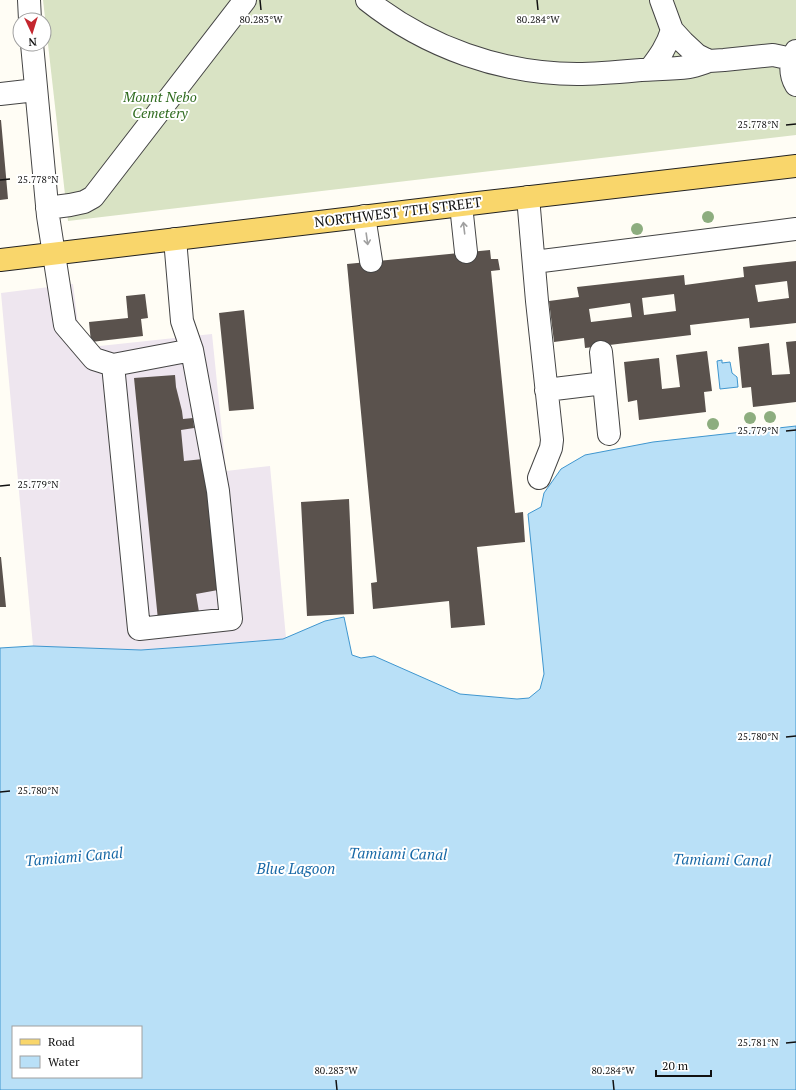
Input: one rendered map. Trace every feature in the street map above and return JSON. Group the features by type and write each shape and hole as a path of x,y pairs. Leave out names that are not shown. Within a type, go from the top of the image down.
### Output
{"main road":[{"name":"NORTHWEST 7TH STREET","path":"0,260 796,166"}],"street":[{"path":"28,0 29,12"},
{"path":"47,208 70,206 84,202 93,197 245,0"},
{"path":"367,0 392,19 430,40 477,59 500,65 554,73 598,74 689,67 709,61 773,55 794,55 790,68 792,78 796,85"},
{"path":"661,0 672,30 698,55 709,61"},
{"path":"650,69 668,42 672,30"},
{"path":"33,52 47,208 65,324 94,359 113,365 192,350"},
{"path":"0,94 36,90"},
{"path":"528,197 552,440 551,448 539,478"},
{"path":"461,205 466,252"},
{"path":"364,216 371,261"},
{"path":"534,262 796,229"},
{"path":"113,365 138,629 231,619 218,491 192,350 182,321 175,239"},
{"path":"601,352 609,434"},
{"path":"546,390 604,383"}],"shaded area":[{"path":"73,284 81,348 212,334 226,471 270,466 286,638 141,650 33,646 1,293"}],"green space":[{"name":"Mount Nebo Cemetery","path":"43,0 796,0 796,135 68,221 49,52 52,52 52,12 44,12"}],"water":[{"path":"722,360 722,363 730,362 732,373 737,377 738,387 720,389 717,361"},
{"name":"Blue Lagoon","path":"796,426 796,1090 0,1090 0,648 33,646 141,650 283,639 325,621 344,617 352,655 361,658 374,656 460,694 517,699 529,698 540,689 544,674 528,514 541,507 544,493 561,469 585,455 653,442"}],"building":[{"path":"0,120 8,199 0,200"},
{"path":"490,250 491,259 498,259 500,270 491,271 515,513 523,512 525,542 477,547 485,625 451,628 449,601 373,609 371,583 377,582 347,264"},
{"path":"796,261 796,323 750,328 749,318 690,325 691,335 585,348 584,338 554,342 549,301 579,297 577,287 684,275 685,285 744,277 743,267","holes":["787,281 789,298 758,302 755,285","674,294 676,311 644,315 642,298","630,303 632,317 591,322 589,309"]},
{"path":"145,294 148,318 141,319 143,336 91,342 89,322 128,318 126,296"},
{"path":"244,310 254,409 229,411 219,313"},
{"path":"796,341 796,402 753,407 751,387 742,388 738,347 769,343 772,375 790,374 786,342"},
{"path":"707,351 712,391 704,392 706,412 639,420 637,400 628,402 624,362 659,358 662,389 680,387 676,355"},
{"path":"175,375 183,419 193,418 194,428 181,430 184,461 203,459 208,491 218,590 196,594 199,612 158,620 134,378"},
{"path":"349,499 354,614 307,616 301,502"},
{"path":"1,557 6,607 0,607"}],"water label":[{"name":"Tamiami Canal","path":"398,854"},
{"name":"Tamiami Canal","path":"74,857"},
{"name":"Tamiami Canal","path":"722,860"}]}
